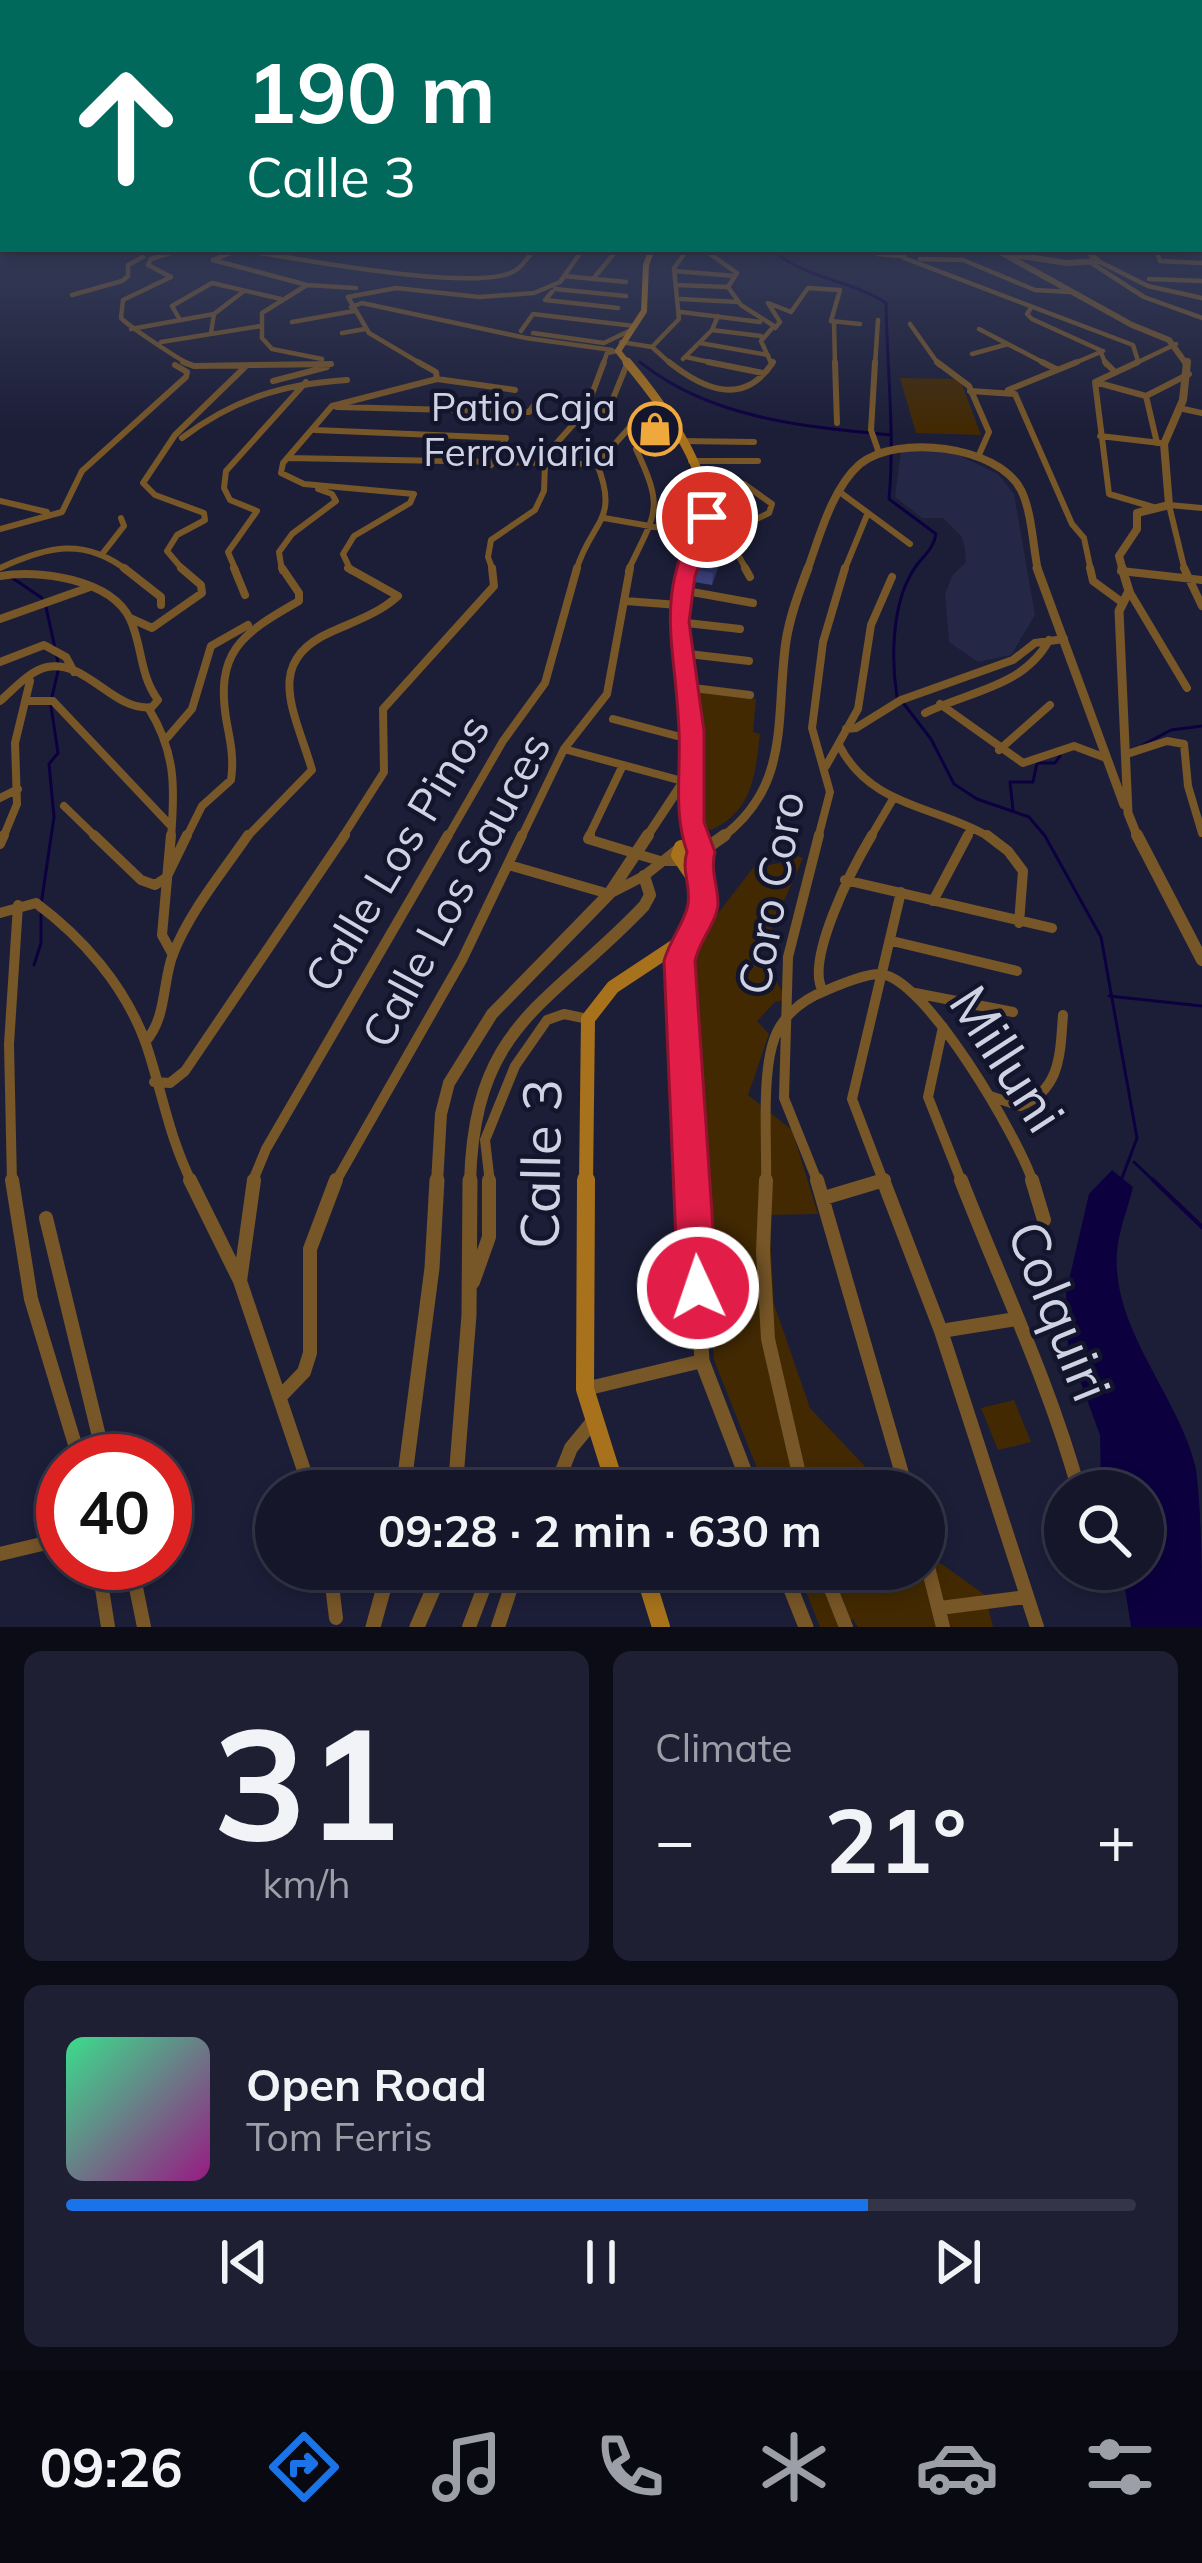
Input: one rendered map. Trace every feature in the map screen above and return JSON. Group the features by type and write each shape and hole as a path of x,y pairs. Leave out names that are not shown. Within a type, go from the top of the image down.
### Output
{"main road":[{"path":"646,279 645,305 620,346 627,364 662,406 701,481 707,505 703,534 681,590 678,622 692,740 687,782 692,854 703,914 684,939"},
{"name":"Calle 3","path":"610,1470 585,1390 588,1019 604,993 684,939"},
{"path":"650,1590 662,1627"}],"street":[{"path":"73,295 124,279"},
{"path":"165,279 120,303 121,318 130,329 160,342 176,359 194,366 331,364"},
{"path":"180,320 172,306 224,279"},
{"path":"278,279 307,286 507,298 552,289 626,296"},
{"path":"561,279 544,300 618,308"},
{"path":"593,279 626,282"},
{"path":"652,347 682,312 675,279"},
{"path":"728,287 733,279"},
{"path":"962,279 1127,343 1136,349 1138,361"},
{"path":"1008,279 1035,290 1078,293"},
{"path":"1051,279 1176,344 1189,374 1179,409 1161,443"},
{"path":"1118,279 1152,302 1202,318"},
{"path":"1126,279 1166,294 1202,298"},
{"path":"1148,279 1202,281"},
{"path":"214,284 281,299"},
{"path":"676,285 728,287"},
{"path":"307,286 262,314 262,338 272,349 331,364"},
{"path":"728,287 738,302 774,326"},
{"path":"712,329 761,336 780,322 768,304 793,311 810,287 840,290 830,318 860,324"},
{"path":"377,290 349,295 365,329 436,372 437,379"},
{"path":"130,329 214,314 244,291"},
{"path":"295,292 309,319"},
{"path":"681,299 738,302"},
{"path":"292,322 362,303 480,327 652,347 674,366 714,388 740,392 773,363 761,347 761,336"},
{"path":"1031,308 1027,314 1032,319 1102,352 1107,368 1114,371"},
{"path":"682,312 774,326"},
{"path":"212,333 214,314"},
{"path":"521,332 533,314 633,328"},
{"path":"674,366 700,343 718,316"},
{"path":"878,320 871,430 882,453"},
{"path":"834,321 837,423"},
{"path":"910,324 943,370 970,391 989,432 978,457"},
{"path":"160,342 262,326"},
{"path":"480,327 604,343 633,328"},
{"path":"342,333 365,329"},
{"path":"980,329 1056,369"},
{"path":"700,343 768,355"},
{"path":"972,354 1008,344"},
{"path":"1095,382 1176,344"},
{"path":"154,1082 170,1083 185,1071 379,784 390,755 380,718 383,709 494,586 496,574 488,545 498,532 536,509 544,491 545,465 587,407 601,364 620,346"},
{"path":"970,391 1007,390 1102,352"},
{"path":"686,357 763,373"},
{"path":"0,529 63,511 68,492 88,465 186,377 187,372 173,363 176,359"},
{"path":"170,448 219,410 259,389 331,364"},
{"path":"587,407 608,411 627,364"},
{"path":"0,572 55,572 90,587 130,618 152,628 202,593 201,585 172,562 167,551 177,535 206,517 188,503 157,497 143,483 150,468 245,366"},
{"path":"1095,382 1146,396 1189,374"},
{"path":"64,806 141,880 155,884 166,878 202,806 231,780 234,760 221,698 233,643 300,599 279,563 284,542 337,499 282,477 288,458 332,406 437,379 515,390"},
{"path":"259,389 347,380"},
{"path":"245,596 228,552 242,526 257,512 230,500 224,488 226,471 306,382"},
{"path":"1095,382 1111,496 1153,507"},
{"path":"1007,390 1015,394 1025,413 1072,524 1084,538 1093,581 1123,603"},
{"path":"332,406 529,412 542,394"},
{"path":"1146,396 1161,443 1169,505 1187,579 1202,605"},
{"path":"288,458 597,464 639,419 662,406"},
{"path":"1179,409 1198,413 1202,429"},
{"path":"315,430 506,438 491,465"},
{"path":"1100,436 1161,443"},
{"path":"678,437 754,442"},
{"name":"Calle Los Sauces","path":"280,1397 304,1372 310,1353 310,1249 330,1191 462,960 563,749 607,694 628,572 650,525 656,494 636,448 678,437"},
{"path":"509,866 609,894 644,876 660,861 692,854 745,820 761,798 784,710 788,631 841,493 857,467 882,453 947,449 978,457 1012,478 1021,490 1040,582 1106,758 1150,866 1202,960"},
{"path":"691,460 758,461"},
{"path":"597,464 608,492 604,518 730,540 750,577"},
{"path":"701,481 744,484 772,504 769,513 744,525 730,540"},
{"path":"145,1042 156,1030 173,955 216,880 253,828 311,770 287,674 303,648 397,601 398,594 349,570 343,554 354,536 410,503 414,494 391,488 296,484"},
{"path":"841,493 903,534 910,544"},
{"path":"0,501 54,515"},
{"path":"1187,688 1129,591 1119,556 1137,529 1137,513 1169,505 1202,508"},
{"name":"Coro Coro","path":"867,514 837,587 823,642 812,728 830,792 823,834 796,914 785,1015 784,1097 824,1198 902,1470"},
{"path":"103,553 124,526 121,518"},
{"name":"Calle Los Pinos","path":"239,1281 255,1172 388,933 503,741 545,683 581,555 604,518"},
{"path":"0,572 42,548 85,548 117,558 133,578 161,597 161,605"},
{"path":"1121,571 1202,580"},
{"path":"826,766 860,701 874,614 892,577"},
{"path":"0,619 90,587"},
{"path":"681,590 753,603"},
{"path":"1128,813 1119,610 1129,591"},
{"path":"625,602 679,605"},
{"path":"0,701 44,667 74,672 140,709 149,709 158,699 138,673 130,618"},
{"path":"166,739 180,730 198,696 211,646 262,622"},
{"path":"678,622 740,628"},
{"path":"846,729 856,728 901,700 975,677 1049,640 1064,639"},
{"path":"925,713 1015,675 1046,649 1049,640"},
{"path":"0,662 44,645 66,657 74,672"},
{"path":"680,653 749,661"},
{"path":"0,844 15,816 15,743 30,681"},
{"path":"685,687 750,695"},
{"path":"26,700 53,701 171,826"},
{"path":"940,704 1023,763 1060,745 1086,747 1106,758"},
{"path":"999,750 1050,704"},
{"path":"149,709 166,739 176,776 162,935 173,955"},
{"path":"613,719 692,740"},
{"path":"1127,754 1174,741 1186,747 1188,785 1202,833"},
{"path":"0,751 15,743"},
{"path":"839,745 850,769 892,799 971,829 1006,849 1023,871 1019,923"},
{"path":"406,1470 433,1268 440,1134 448,1083 492,1014 609,894 687,782 563,749"},
{"path":"623,765 588,838 660,861"},
{"path":"0,798 18,789"},
{"path":"823,991 817,972 845,880 892,799"},
{"path":"933,901 971,829"},
{"path":"457,1470 470,1288 469,1148 477,1098 500,1049 523,1019 644,906 650,895 644,876"},
{"path":"845,880 1052,928"},
{"path":"901,892 852,1099 941,1331 1036,1627"},
{"path":"0,914 18,905 41,904 63,923 106,972 145,1042 170,1139 239,1281 304,1470"},
{"path":"18,905 8,1040 9,1123 25,1271 73,1434"},
{"path":"684,939 680,984 702,1361 744,1470"},
{"path":"892,940 1018,971"},
{"name":"Milluni","path":"785,1015 823,991 880,974 916,993 991,1096 1030,1173 1044,1220"},
{"path":"916,993 1012,1012"},
{"path":"470,1288 489,1237 492,1202 485,1141 515,1066 547,1020 564,1014 588,1019"},
{"path":"785,1015 771,1047 763,1251 768,1339 798,1470"},
{"path":"991,1096 1020,1106 1049,1094 1055,1083 1063,1015"},
{"name":"Colquiri","path":"943,1027 928,1096 1057,1411 1073,1470"},
{"path":"824,1198 884,1180"},
{"path":"46,1218 98,1434"},
{"path":"941,1331 1016,1318"},
{"path":"585,1390 702,1361"},
{"path":"60,1382 80,1370"},
{"path":"563,1470 572,1448 594,1420"},
{"path":"0,1554 36,1545"},
{"path":"102,1590 108,1627"},
{"path":"137,1590 145,1627"},
{"path":"332,1590 335,1618"},
{"path":"373,1627 383,1590"},
{"path":"417,1627 433,1590"},
{"path":"469,1627 483,1590"},
{"path":"500,1624 511,1590"},
{"path":"791,1590 806,1627"},
{"path":"831,1590 846,1627"},
{"path":"935,1590 943,1627"},
{"path":"940,1608 1025,1597"}],"shaded area":[{"path":"900,378 960,379 981,435 916,433"},
{"path":"901,451 950,451 998,474 1014,494 1035,615 1011,655 978,662 949,642 945,594 952,576 966,562 962,537 943,518 922,518 895,497"},
{"path":"697,693 756,699 753,732 760,734 744,802 711,830 701,826"},
{"path":"794,855 803,858 759,957 788,999 775,1002 757,1021 769,1034 748,1095 792,1130 818,1214 769,1215 774,1304 810,1408 868,1470 758,1470 714,1360 686,967 702,934 753,868 790,861"},
{"path":"1112,1170 1133,1187 1117,1251 1118,1280 1135,1335 1176,1415 1196,1469 1202,1627 1131,1627 1125,1590 1164,1590 1164,1470 1101,1470 1100,1435 1068,1348 1066,1293 1089,1194"},
{"path":"1014,1400 1031,1442 998,1450 981,1408"},
{"path":"945,1566 985,1595 993,1627 858,1627 853,1619 838,1627 820,1627 805,1590 945,1590"}],"building":[{"path":"702,550 720,553 713,571 696,568"}],"waterway":[{"path":"830,279 886,303 891,435"},
{"path":"640,362 667,381 727,408 792,423 891,435"},
{"path":"891,435 889,499 936,534 900,602 894,651 897,697"},
{"path":"11,577 42,598"},
{"path":"46,607 58,662"},
{"path":"52,697 58,671"},
{"path":"904,704 931,739 954,784 977,799 1029,817 1045,836 1101,937 1112,996"},
{"path":"41,905 54,817 49,764 58,753 51,706"},
{"path":"1143,745 1171,730 1202,726"},
{"path":"1013,810 1010,782 1033,782 1037,763 1055,763 1060,756"},
{"path":"34,965 41,943 41,914"},
{"path":"1112,996 1202,1006"},
{"path":"1112,996 1137,1138 1122,1178"},
{"path":"1134,1162 1156,1183"},
{"path":"1153,1180 1202,1227"}],"place":[{"name":"Patio Caja Ferroviaria","path":"655,429"}],"route":[{"path":"698,1288 680,961 684,939 704,909 701,852 690,822 692,731 678,622 685,576 707,517"}]}
